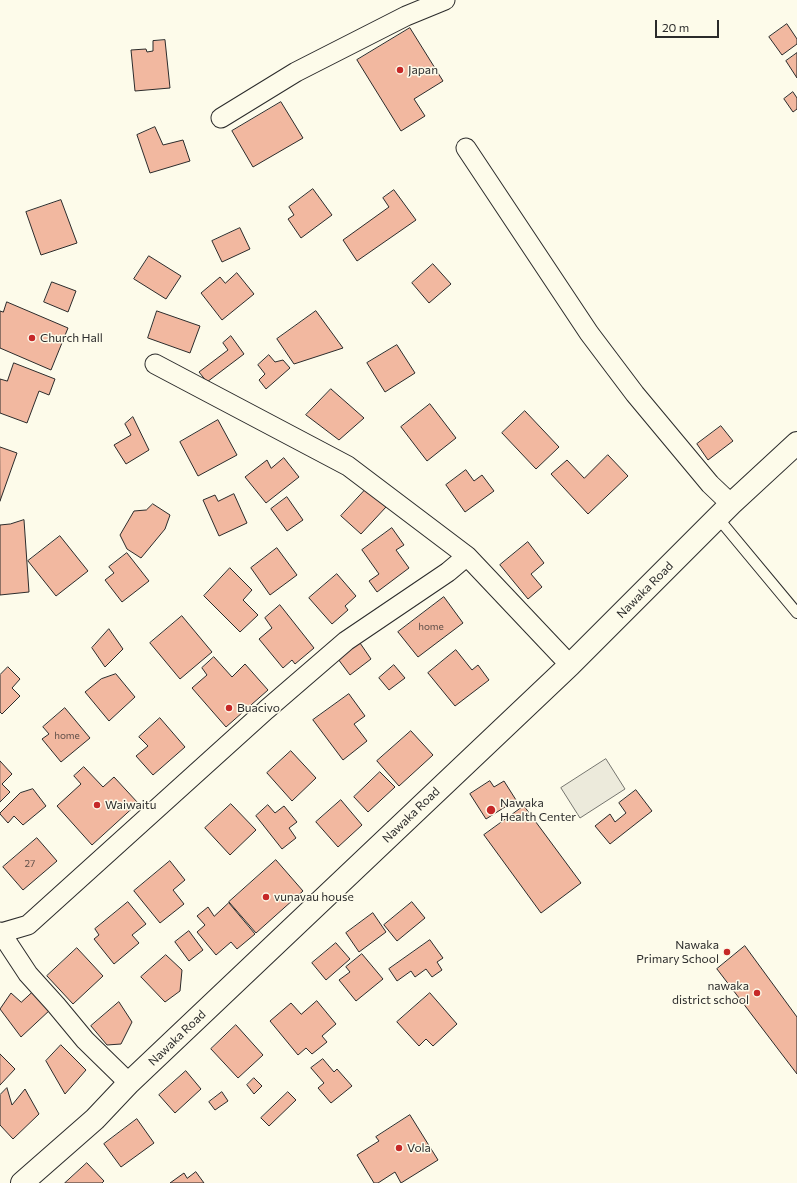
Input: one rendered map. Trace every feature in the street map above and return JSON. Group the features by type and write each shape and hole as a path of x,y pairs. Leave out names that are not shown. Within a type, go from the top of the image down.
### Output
{"street":[{"path":"221,118 296,72 406,16 445,0"},
{"path":"466,148 589,333 635,394 710,484 724,511"},
{"path":"155,364 348,466 467,556 570,664"},
{"name":"Nawaka Road","path":"22,1183 95,1119 129,1083 570,664 724,511 797,443"},
{"path":"129,1083 85,1040 28,974 0,933 28,925 266,710 346,641 448,572 467,556"}],"lane":[{"path":"724,511 797,613"}],"shaded area":[{"path":"606,759 625,789 580,818 561,788"}],"building":[{"path":"787,24 797,39 797,44 782,55 769,37"},
{"name":"Japan","path":"410,28 443,81 414,99 425,116 401,131 357,60"},
{"path":"165,40 170,88 135,91 131,50 146,49 147,52 153,51 153,41"},
{"path":"797,53 797,78 786,61"},
{"path":"793,92 797,98 797,109 793,112 784,99"},
{"path":"281,102 303,138 253,167 232,131"},
{"path":"155,127 163,145 183,140 190,161 150,173 137,135"},
{"path":"313,189 332,215 301,238 288,219 294,215 289,207"},
{"path":"394,190 416,220 357,261 343,240 389,207 383,198"},
{"path":"61,200 77,243 41,255 26,212"},
{"path":"240,228 250,249 222,262 212,241"},
{"path":"149,256 181,276 166,299 134,279"},
{"path":"433,264 451,284 429,303 412,283"},
{"path":"237,273 254,294 222,320 201,293 220,277 225,283"},
{"path":"52,282 76,291 68,312 44,302"},
{"name":"Church Hall","path":"7,302 68,328 51,370 0,348 0,311 3,312"},
{"path":"157,311 200,326 190,353 148,338"},
{"path":"316,311 343,348 294,364 277,339"},
{"path":"231,336 244,354 207,382 199,372 228,350 223,343"},
{"path":"397,345 415,373 385,392 367,363"},
{"path":"269,355 275,362 283,360 290,368 266,389 259,380 265,374 258,365"},
{"path":"14,363 55,379 49,395 39,391 27,423 0,413 0,379 7,381"},
{"path":"331,389 364,418 339,440 306,415"},
{"path":"430,404 456,438 427,461 401,427"},
{"path":"525,411 559,447 536,469 502,433"},
{"path":"133,417 149,450 126,464 114,445 131,435 125,424"},
{"path":"218,420 237,455 198,476 180,442"},
{"path":"721,426 733,441 708,460 697,444"},
{"path":"0,447 17,453 0,501"},
{"path":"608,455 628,476 588,514 551,474 567,460 584,478"},
{"path":"284,458 299,477 266,503 245,477 267,460 271,468"},
{"path":"466,470 474,481 482,475 494,491 465,512 446,485"},
{"path":"366,489 386,507 361,534 341,516"},
{"path":"234,494 247,523 219,536 203,500 215,495 218,501"},
{"path":"287,497 303,520 287,531 271,509"},
{"path":"153,504 170,515 165,529 141,558 127,549 120,535 134,511 146,510"},
{"path":"24,520 29,592 0,595 0,525"},
{"path":"392,528 404,545 396,550 409,568 377,592 369,581 379,574 362,550"},
{"path":"60,536 88,571 56,596 28,561"},
{"path":"528,542 544,563 531,574 542,587 528,599 500,565"},
{"path":"277,548 297,575 270,595 251,568"},
{"path":"127,553 149,581 122,602 105,580 114,573 109,567"},
{"path":"230,568 252,590 243,600 258,615 240,632 204,596"},
{"path":"337,574 356,596 345,606 348,610 332,624 309,598"},
{"path":"444,597 463,623 418,657 398,632"},
{"path":"280,605 314,648 295,664 292,660 283,668 259,639 272,628 265,618"},
{"path":"182,616 212,652 180,679 150,643"},
{"path":"109,629 123,649 105,667 92,648"},
{"path":"360,643 371,659 350,675 338,659"},
{"path":"456,650 472,670 478,665 489,680 455,706 428,673"},
{"name":"Buacivo","path":"214,657 232,677 245,664 268,690 226,727 192,688 207,675 202,668"},
{"path":"394,665 405,678 389,690 379,678"},
{"path":"8,667 20,679 12,688 20,696 2,714 0,712 0,675"},
{"path":"116,674 135,697 109,721 85,692 101,679"},
{"path":"349,694 365,716 354,724 367,741 343,760 313,720"},
{"path":"65,708 90,738 61,762 42,739 49,734 43,727"},
{"path":"160,718 185,747 153,775 136,756 148,746 139,737"},
{"path":"411,731 433,755 399,786 377,761"},
{"path":"291,751 316,778 292,801 267,773"},
{"path":"0,761 12,774 2,784 10,792 0,802"},
{"name":"Waiwaitu","path":"84,767 103,787 114,777 138,803 92,845 57,806 81,784 74,776"},
{"path":"380,772 395,787 368,812 354,797"},
{"name":"Nawaka Health Center","path":"490,781 494,787 504,781 516,800 486,819 470,794"},
{"path":"33,789 46,806 23,825 14,816 8,823 0,813 20,793"},
{"path":"636,790 652,811 610,844 595,826 610,814 615,822 626,813 619,803"},
{"path":"341,800 362,825 338,847 316,822"},
{"path":"231,804 256,830 230,855 205,828"},
{"path":"268,805 275,813 284,806 297,822 289,828 296,838 282,849 256,816"},
{"path":"524,806 581,883 541,913 484,835"},
{"path":"37,838 57,861 23,890 3,867"},
{"name":"vunavau house","path":"276,860 303,891 256,933 229,902"},
{"path":"170,861 185,880 173,890 184,904 160,923 134,891"},
{"path":"128,902 146,924 132,935 139,943 114,964 94,939 99,935 95,929"},
{"path":"412,902 425,918 397,941 384,925"},
{"path":"229,903 255,934 237,949 231,942 216,955 197,932 205,925 197,916 208,907 214,916"},
{"path":"373,913 386,932 359,952 346,933"},
{"path":"189,931 203,950 189,961 175,942"},
{"path":"430,940 443,958 437,962 442,970 432,977 426,969 415,977 411,971 397,981 389,969"},
{"path":"336,943 350,959 326,980 312,963"},
{"name":"nawaka district school","path":"745,946 797,1017 797,1074 717,969"},
{"path":"77,948 103,976 73,1004 47,976"},
{"path":"362,954 383,979 356,1001 339,980 350,972 346,967"},
{"path":"166,955 182,970 180,991 165,1002 141,977"},
{"path":"34,991 51,1009 21,1037 0,1009 11,993 21,1002"},
{"path":"430,993 457,1024 433,1046 426,1039 419,1046 397,1022"},
{"path":"317,1001 336,1024 322,1036 327,1042 312,1054 306,1048 298,1055 270,1021 291,1003 301,1014"},
{"path":"119,1002 132,1022 121,1044 107,1045 91,1026"},
{"path":"236,1025 263,1055 238,1078 211,1049"},
{"path":"61,1045 86,1070 65,1094 46,1061"},
{"path":"0,1054 15,1069 0,1085"},
{"path":"323,1059 334,1072 337,1069 352,1086 331,1103 318,1088 324,1083 311,1068"},
{"path":"186,1071 201,1089 175,1113 159,1095"},
{"path":"254,1078 262,1086 254,1094 247,1085"},
{"path":"7,1088 12,1105 25,1089 39,1114 13,1139 0,1125 0,1095"},
{"path":"222,1092 228,1101 215,1110 209,1102"},
{"path":"288,1092 296,1100 269,1126 261,1118"},
{"name":"Vola","path":"410,1115 438,1160 401,1183 395,1172 378,1183 374,1183 357,1155 379,1141 376,1137"},
{"path":"137,1119 154,1143 121,1167 104,1144"},
{"path":"87,1163 104,1181 102,1183 65,1183"},
{"path":"196,1172 204,1183 170,1183 184,1173 187,1178"}],"place":[{"name":"Japan","path":"400,70"},
{"name":"Church Hall","path":"32,338"},
{"name":"Buacivo","path":"229,708"},
{"name":"Waiwaitu","path":"97,805"},
{"name":"Nawaka Health Center","path":"491,810"},
{"name":"vunavau house","path":"266,897"},
{"name":"Nawaka Primary School","path":"727,952"},
{"name":"nawaka district school","path":"757,993"},
{"name":"Vola","path":"399,1148"}]}
